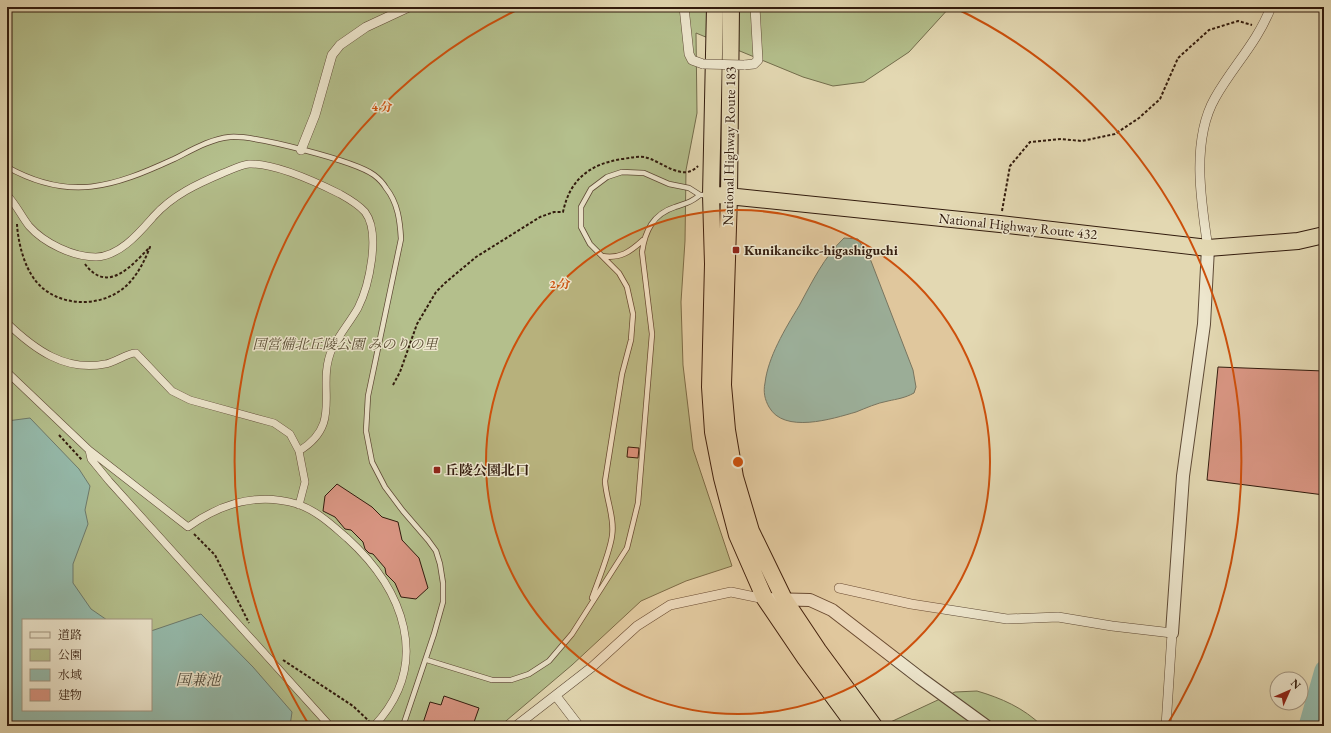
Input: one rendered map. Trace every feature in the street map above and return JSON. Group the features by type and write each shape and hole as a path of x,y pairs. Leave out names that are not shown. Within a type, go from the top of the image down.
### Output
{"highway":[{"name":"National Highway Route 183","path":"715,7 705,195 713,264 710,387 713,432 722,478 737,535 765,599 805,658 855,726"},
{"name":"National Highway Route 183","path":"731,7 729,196 723,385 727,430 735,477 751,531 784,599 818,650 874,726"},
{"name":"National Highway Route 432","path":"705,195 729,196 1000,224 1208,248 1298,241 1324,235"}],"street":[{"path":"301,150 314,115 332,55 340,45 366,27 409,7"},
{"path":"684,7 689,54 692,60 702,64 744,65 754,64 758,60 755,7"},
{"path":"1166,726 1183,476 1204,324 1208,248 1201,202 1201,162 1204,121 1215,98 1262,28 1271,7"},
{"path":"7,195 28,225 43,239 65,250 82,256 102,256 114,251 132,239 167,203 180,193 242,165 258,165 282,170 332,190 358,205 370,220 372,233 372,258 364,293 358,308 335,344 328,359 324,426 314,439 299,451"},
{"path":"7,323 44,353 64,363 104,365 122,359 132,352 136,353 172,391 190,400 274,423 290,434 299,451 305,482 299,506"},
{"path":"7,372 77,441 188,527 215,510 244,501 272,500 299,506 320,516 356,546 376,568 396,602 402,614 406,636 406,654 398,688 386,711 374,726"},
{"path":"88,450 91,459 105,475 330,726"},
{"path":"839,588 911,604 1007,619 1058,617 1112,626 1172,633"},
{"path":"516,726 592,667 637,626 670,605 731,592 765,599 810,600 832,610 920,678 986,726"},
{"path":"556,696 579,726"}],"lane":[{"path":"7,167 23,176 58,186 94,187 120,182 207,143 231,137 252,139 301,150 350,164 373,174 387,188 399,214 401,239 368,396 366,431 372,462 386,487 403,511 436,551 443,583 443,602 427,660 402,726"},
{"path":"590,604 612,536 611,516 606,496 605,481 622,374 631,340 633,314 627,287 619,273 590,244 581,228 581,206 591,189 607,177 622,172 644,173 669,184 689,188 705,195"},
{"path":"427,660 492,680 511,680 529,674 549,660 572,634 627,548 638,503 652,334 642,252 644,240 652,221 667,210 689,204 705,195"},
{"path":"602,256 621,256 629,252 644,240"}],"path":[{"path":"1000,224 1010,166 1030,142 1061,139 1082,141 1115,134 1139,118 1160,99 1178,58 1209,30 1238,21 1262,28"},
{"path":"393,385 400,372 414,330 436,292 466,264 508,237 548,213 563,212 572,188 580,177 590,169 606,162 639,157 651,159 671,169 683,172 696,168 701,162"},
{"path":"19,211 18,234 32,275 47,292 70,301 96,301 114,295 123,289 136,276 150,248 128,269 116,276 101,276 94,274 86,265 82,256"},
{"path":"188,527 215,555 251,625"},
{"path":"280,658 353,706 374,726"}],"green space":[{"name":"国営備北丘陵公園 みのりの里","path":"7,7 950,7 909,52 864,82 833,86 803,77 696,33 697,113 686,170 685,241 681,302 683,365 693,449 732,566 686,581 641,601 572,665 500,726 7,726"},
{"path":"977,691 1012,704 1028,714 1042,726 882,726 955,692"}],"water":[{"path":"844,238 858,239 871,261 913,370 916,387 914,393 907,396 834,418 809,422 786,420 776,415 769,407 765,399 764,386 773,353 819,270 830,253"},
{"name":"国兼池","path":"30,418 79,469 90,486 85,510 88,524 73,564 73,583 91,609 106,619 22,619 22,711 152,711 152,631 201,614 253,667 292,712 290,726 7,726 7,421"}],"building":[{"path":"1218,367 1324,371 1324,495 1207,480"},
{"path":"628,447 639,448 638,458 627,457"},
{"path":"337,484 372,507 382,517 398,522 402,540 419,558 428,588 416,599 401,597 395,583 386,574 385,568 373,554 369,553 365,549 363,542 351,530 345,529 335,517 323,511 325,496"},
{"path":"444,696 479,708 473,725 464,722 463,726 422,726 430,702 441,705"}],"waterway":[{"path":"1308,726 1324,670"}],"place":[{"name":"Kunikaneike-higashiguchi","path":"736,250"},
{"name":"丘陵公園北口","path":"437,470"}]}
